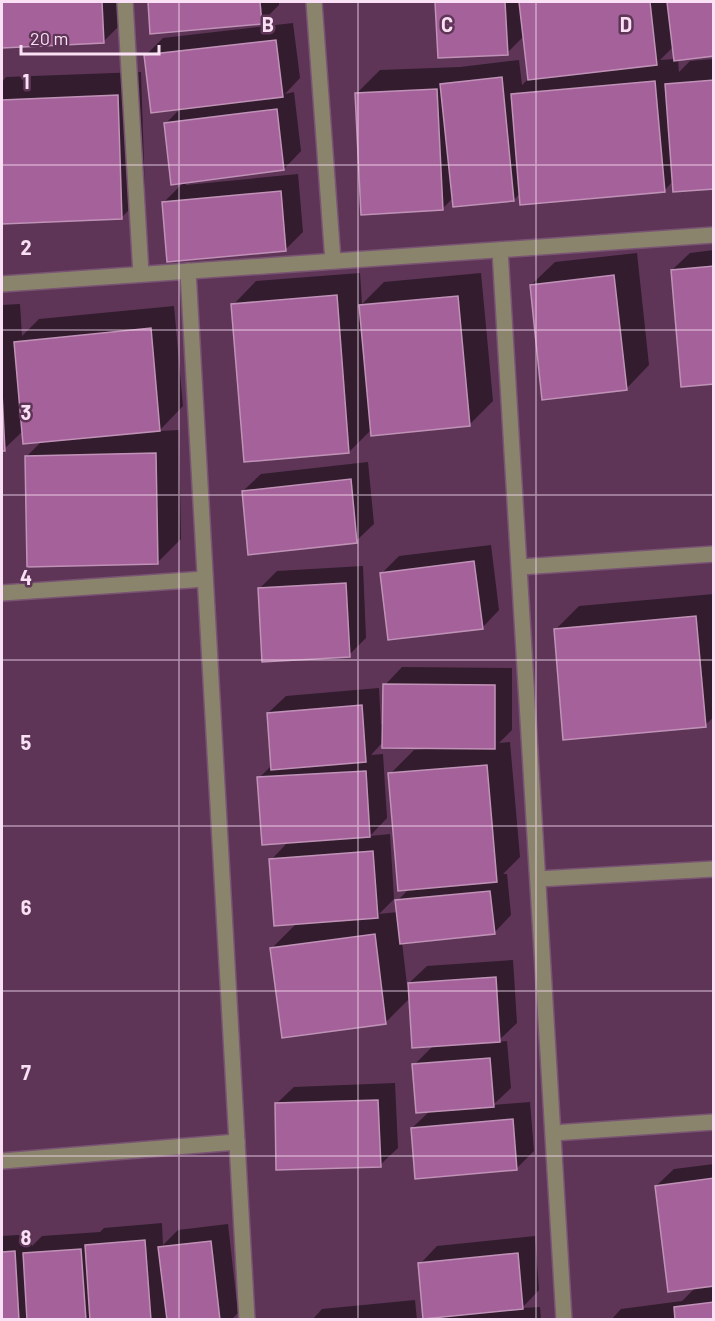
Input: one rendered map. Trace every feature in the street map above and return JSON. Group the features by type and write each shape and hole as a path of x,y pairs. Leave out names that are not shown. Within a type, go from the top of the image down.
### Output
{"street":[{"path":"125,2 141,274"},
{"path":"315,2 333,261"},
{"path":"2,284 714,235"},
{"path":"500,250 564,1320"},
{"path":"188,271 247,1320"},
{"path":"520,567 714,554"},
{"path":"2,593 205,579"},
{"path":"538,879 714,869"},
{"path":"554,1132 714,1122"},
{"path":"2,1161 237,1142"}],"building":[{"path":"2,2 102,2 104,43 2,48"},
{"path":"148,2 260,2 262,24 150,34"},
{"path":"435,2 505,2 508,55 438,58"},
{"path":"519,2 650,2 657,65 528,80"},
{"path":"667,2 714,2 714,56 674,61"},
{"path":"276,40 283,97 151,113 144,55"},
{"path":"502,77 514,201 453,207 440,84"},
{"path":"714,80 714,189 673,192 665,84"},
{"path":"655,81 665,192 520,205 511,94"},
{"path":"437,89 443,210 361,215 355,93"},
{"path":"118,95 122,219 2,224 2,100"},
{"path":"277,109 284,170 171,185 164,123"},
{"path":"281,191 286,251 167,262 162,202"},
{"path":"714,266 714,384 681,387 671,270"},
{"path":"614,275 627,390 542,400 530,285"},
{"path":"337,295 349,453 244,462 231,304"},
{"path":"458,296 470,426 371,436 359,305"},
{"path":"151,328 160,431 23,444 14,342"},
{"path":"2,393 5,451 2,451"},
{"path":"156,453 158,564 27,567 25,456"},
{"path":"351,479 357,543 248,555 242,491"},
{"path":"474,561 483,629 388,640 380,573"},
{"path":"346,583 350,657 262,662 258,588"},
{"path":"696,616 706,727 563,740 554,629"},
{"path":"383,684 495,685 495,749 382,748"},
{"path":"362,705 366,762 271,770 267,713"},
{"path":"487,765 497,882 398,891 388,773"},
{"path":"366,771 370,837 262,845 257,777"},
{"path":"373,851 378,918 274,926 269,859"},
{"path":"490,891 495,934 400,944 395,900"},
{"path":"375,934 386,1024 282,1038 270,948"},
{"path":"496,977 500,1042 412,1048 408,983"},
{"path":"490,1058 494,1107 416,1113 412,1064"},
{"path":"378,1100 381,1167 276,1170 275,1103"},
{"path":"513,1119 517,1170 415,1179 411,1128"},
{"path":"714,1178 714,1286 668,1292 655,1186"},
{"path":"145,1240 151,1320 90,1320 85,1245"},
{"path":"211,1241 220,1320 167,1320 158,1247"},
{"path":"81,1249 86,1320 27,1320 23,1253"},
{"path":"15,1251 19,1320 2,1320 2,1252"},
{"path":"518,1253 523,1309 423,1319 418,1263"},
{"path":"714,1302 714,1320 675,1320 674,1307"}]}
